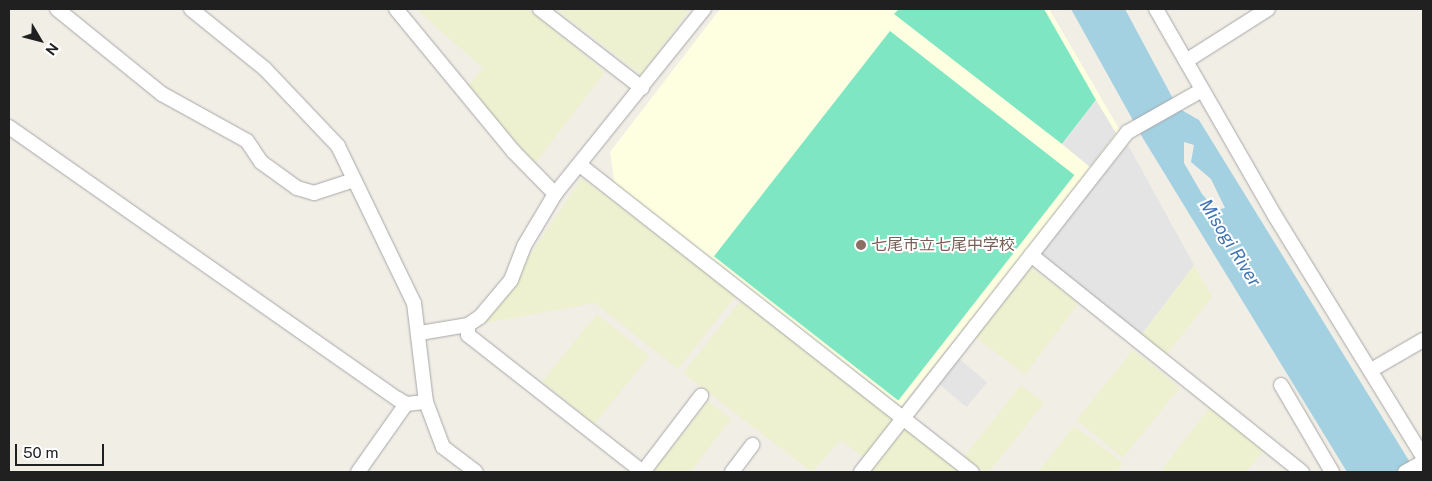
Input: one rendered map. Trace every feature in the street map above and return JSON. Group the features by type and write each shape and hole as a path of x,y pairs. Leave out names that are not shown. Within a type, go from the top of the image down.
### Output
{"street":[{"path":"57,9 138,78 247,140 261,162 297,188 314,193 354,180"},
{"path":"191,9 272,76 338,146 414,303 420,332 426,402 443,446 476,472"},
{"path":"396,9 514,152 556,194"},
{"path":"540,9 642,88"},
{"path":"420,332 468,325 511,280 524,246 556,194 704,9"},
{"path":"1156,9 1275,216 1373,369 1423,457"},
{"path":"1186,61 1268,9"},
{"path":"861,472 1128,132 1202,90"},
{"path":"9,127 406,404 426,402"},
{"path":"580,164 972,472"},
{"path":"1031,255 1302,472"},
{"path":"468,325 468,335 643,472 701,396"},
{"path":"1373,369 1423,340"},
{"path":"1280,385 1332,472"},
{"path":"358,472 406,404"},
{"path":"732,472 752,445"},
{"path":"1405,472 1423,462"}],"shaded area":[{"path":"416,9 528,9 605,72 535,163 467,87 483,68"},
{"path":"556,9 690,9 641,74"},
{"name":"七尾市立七尾中学校","path":"720,9 1049,9 1121,132 901,406 615,187 610,152"},
{"path":"1096,100 1116,133 1090,167 1062,144"},
{"path":"1128,145 1194,265 1141,335 1039,255"},
{"path":"582,178 736,295 678,369 595,303 484,323"},
{"path":"1194,265 1212,297 1166,355 1141,335"},
{"path":"1029,266 1079,303 1025,374 975,337"},
{"path":"743,298 895,419 864,458 841,440 812,472 683,373"},
{"path":"597,314 649,356 594,424 542,382"},
{"path":"1133,350 1180,388 1123,458 1076,420"},
{"path":"958,358 987,382 967,407 937,383"},
{"path":"1021,385 1044,403 989,472 984,472 964,457"},
{"path":"708,401 731,419 690,472 653,472"},
{"path":"1209,408 1263,451 1246,472 1160,472"},
{"path":"904,425 964,472 867,472"},
{"path":"1074,426 1123,463 1116,472 1038,472"}],"green space":[{"path":"899,9 1044,9 1096,100 1062,144 894,14"},
{"path":"890,31 1074,175 898,400 714,256"}],"water":[{"path":"1071,9 1125,9 1178,108 1199,120 1416,472 1347,472 1144,140","holes":["1184,142 1194,145 1191,162 1211,179 1225,208 1216,210 1202,194 1184,163","1252,283 1278,312 1293,342 1252,296"]}],"waterway":[{"name":"Misogi River","path":"1240,260 1304,363"}],"place":[{"name":"七尾市立七尾中学校","path":"861,245"}]}
